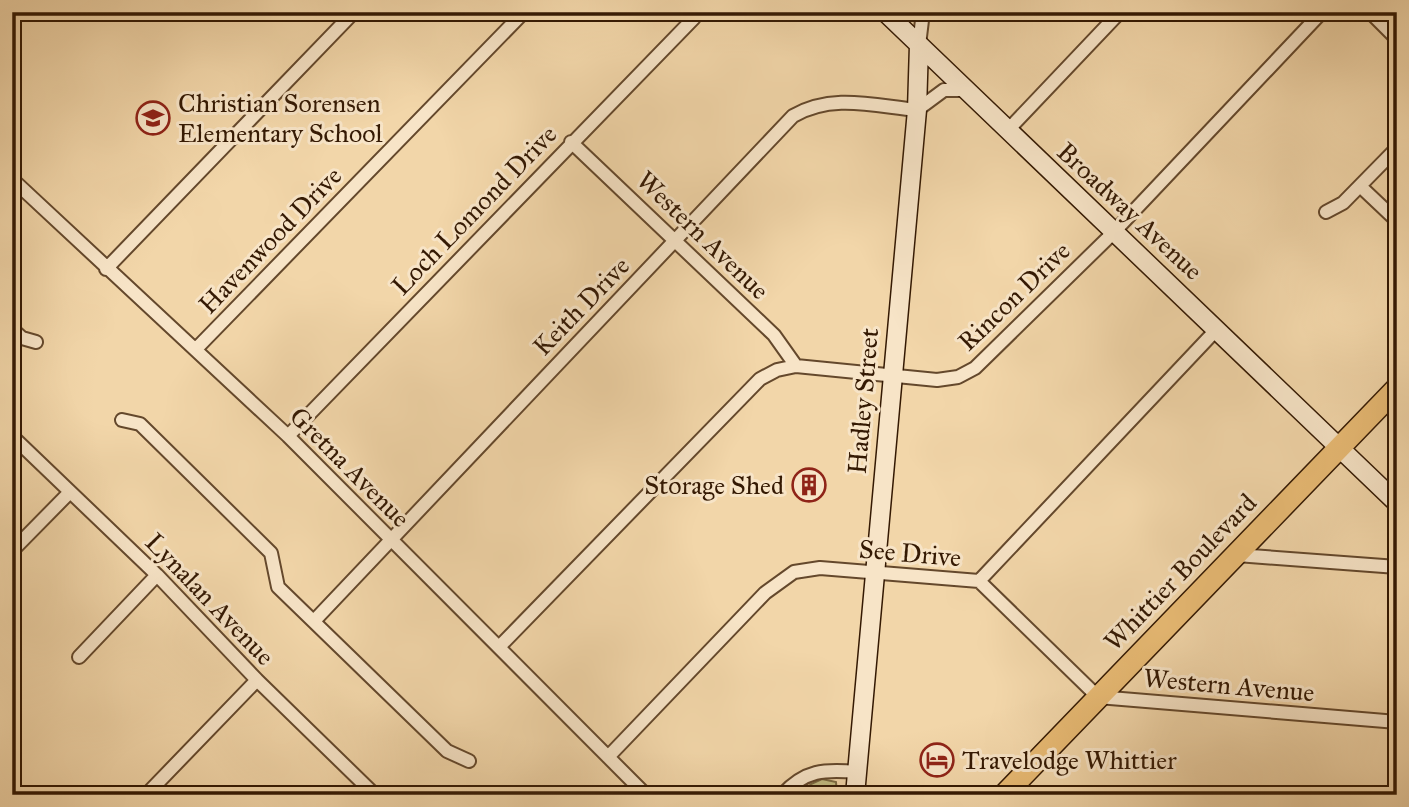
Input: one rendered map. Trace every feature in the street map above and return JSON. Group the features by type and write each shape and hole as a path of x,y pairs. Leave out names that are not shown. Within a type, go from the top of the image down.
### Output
{"main road":[{"name":"Whittier Boulevard","path":"1004,795 1397,388"}],"street":[{"path":"106,269 354,12"},
{"name":"Havenwood Drive","path":"196,349 524,12"},
{"name":"Broadway Avenue","path":"886,12 1113,233 1217,329 1337,449 1397,503"},
{"name":"Hadley Street","path":"855,795 873,573 918,110 919,45 923,12"},
{"path":"1008,130 1120,12"},
{"name":"Rincon Drive","path":"500,646 746,392 777,370 796,366 937,380 958,377 975,368 1113,233 1322,12"},
{"path":"1370,12 1397,39"},
{"name":"Loch Lomond Drive","path":"288,436 691,15"},
{"path":"918,110 944,90 966,90"},
{"name":"Keith Drive","path":"314,621 793,116 812,105 831,101 918,110"},
{"name":"Western Avenue","path":"571,142 774,335 796,366"},
{"path":"1326,212 1343,203 1397,148"},
{"name":"Gretna Avenue","path":"12,179 288,436 646,795"},
{"path":"1360,186 1397,221"},
{"path":"12,329 22,338 36,342"},
{"name":"See Drive","path":"608,757 781,580 806,568 979,582 1217,329"},
{"path":"122,420 140,424 271,553 278,587 447,751 469,761"},
{"name":"Lynalan Avenue","path":"12,436 157,575 368,792"},
{"path":"12,551 70,492"},
{"path":"1237,555 1397,567"},
{"path":"79,657 157,575"},
{"path":"979,582 1098,697"},
{"path":"146,795 257,680"},
{"name":"Western Avenue","path":"1098,697 1397,722"},
{"path":"782,795 799,777 813,772 828,769 857,772"}],"shaded area":[{"path":"822,779 836,782 837,795 801,795 811,784"}],"place":[{"name":"Christian Sorensen Elementary School","path":"153,118"},
{"name":"Storage Shed","path":"809,485"},
{"name":"Travelodge Whittier","path":"937,760"}]}
